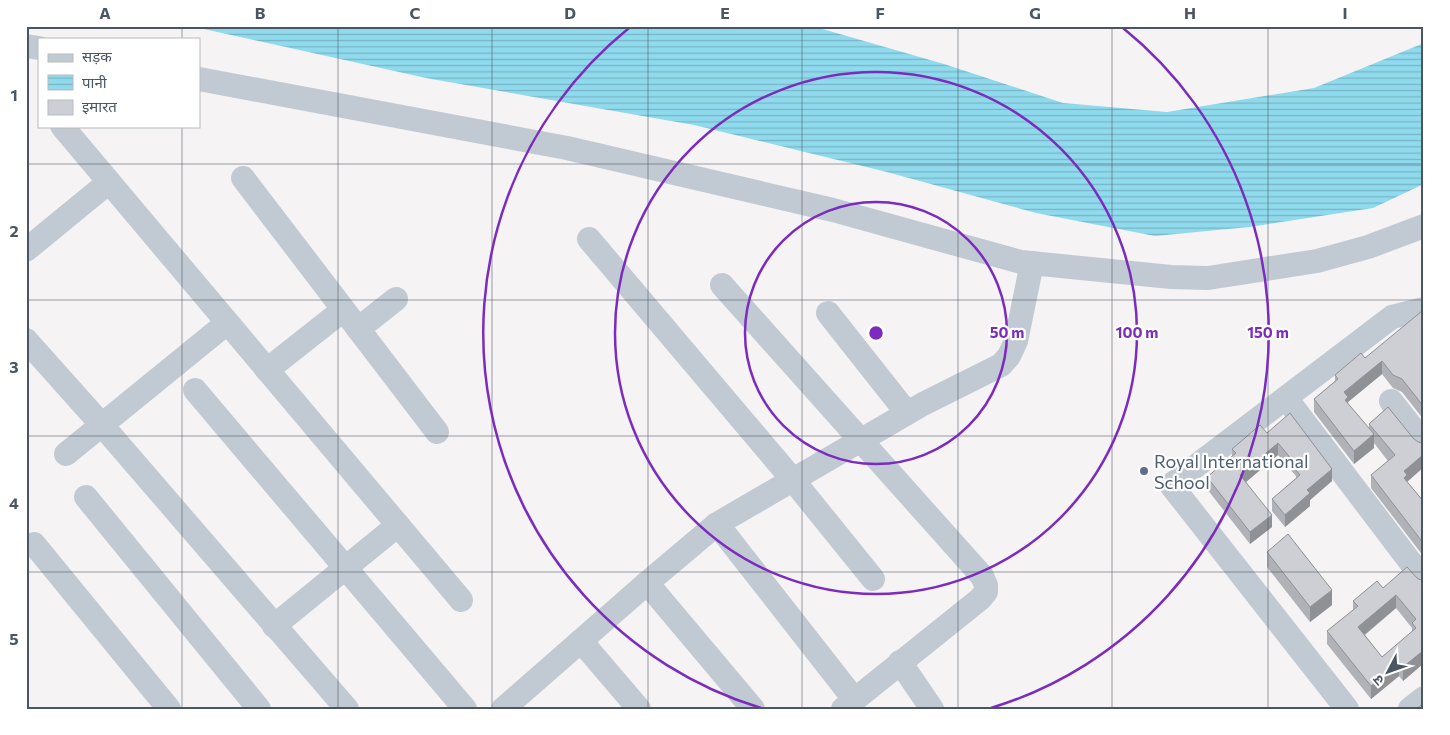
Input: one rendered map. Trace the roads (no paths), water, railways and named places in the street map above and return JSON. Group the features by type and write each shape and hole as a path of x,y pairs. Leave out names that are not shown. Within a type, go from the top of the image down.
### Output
{"street":[{"path":"200,79 567,148 833,210 1021,262 1170,277 1208,278 1317,261 1368,247 1424,226"},
{"path":"64,128 461,600"},
{"path":"243,178 437,432"},
{"path":"26,250 109,182"},
{"path":"590,239 793,480 873,579"},
{"path":"515,705 581,641 647,582 717,524 907,414 1001,365 1009,356 1016,341 1032,263"},
{"path":"717,524 848,704 980,599 986,592 986,585 982,576 722,285"},
{"path":"358,329 396,299"},
{"path":"1347,709 1171,486 1392,317 1424,309"},
{"path":"267,370 343,310"},
{"path":"828,313 907,414"},
{"path":"66,454 227,322"},
{"path":"26,340 102,424 347,709"},
{"path":"195,390 465,709"},
{"path":"1286,398 1424,580"},
{"path":"1391,402 1424,443"},
{"path":"86,496 259,709"},
{"path":"274,626 398,525"},
{"path":"34,544 169,709"},
{"path":"647,582 753,709"},
{"path":"581,641 639,709"},
{"path":"900,662 932,709"},
{"path":"1410,709 1424,698"}],"water":[{"path":"190,26 812,26 944,64 1063,103 1167,112 1314,88 1424,43 1424,184 1373,208 1249,227 1155,236 1036,213 887,172 694,125 426,78"}],"place":[{"name":"Royal International School","path":"1144,471"}]}
